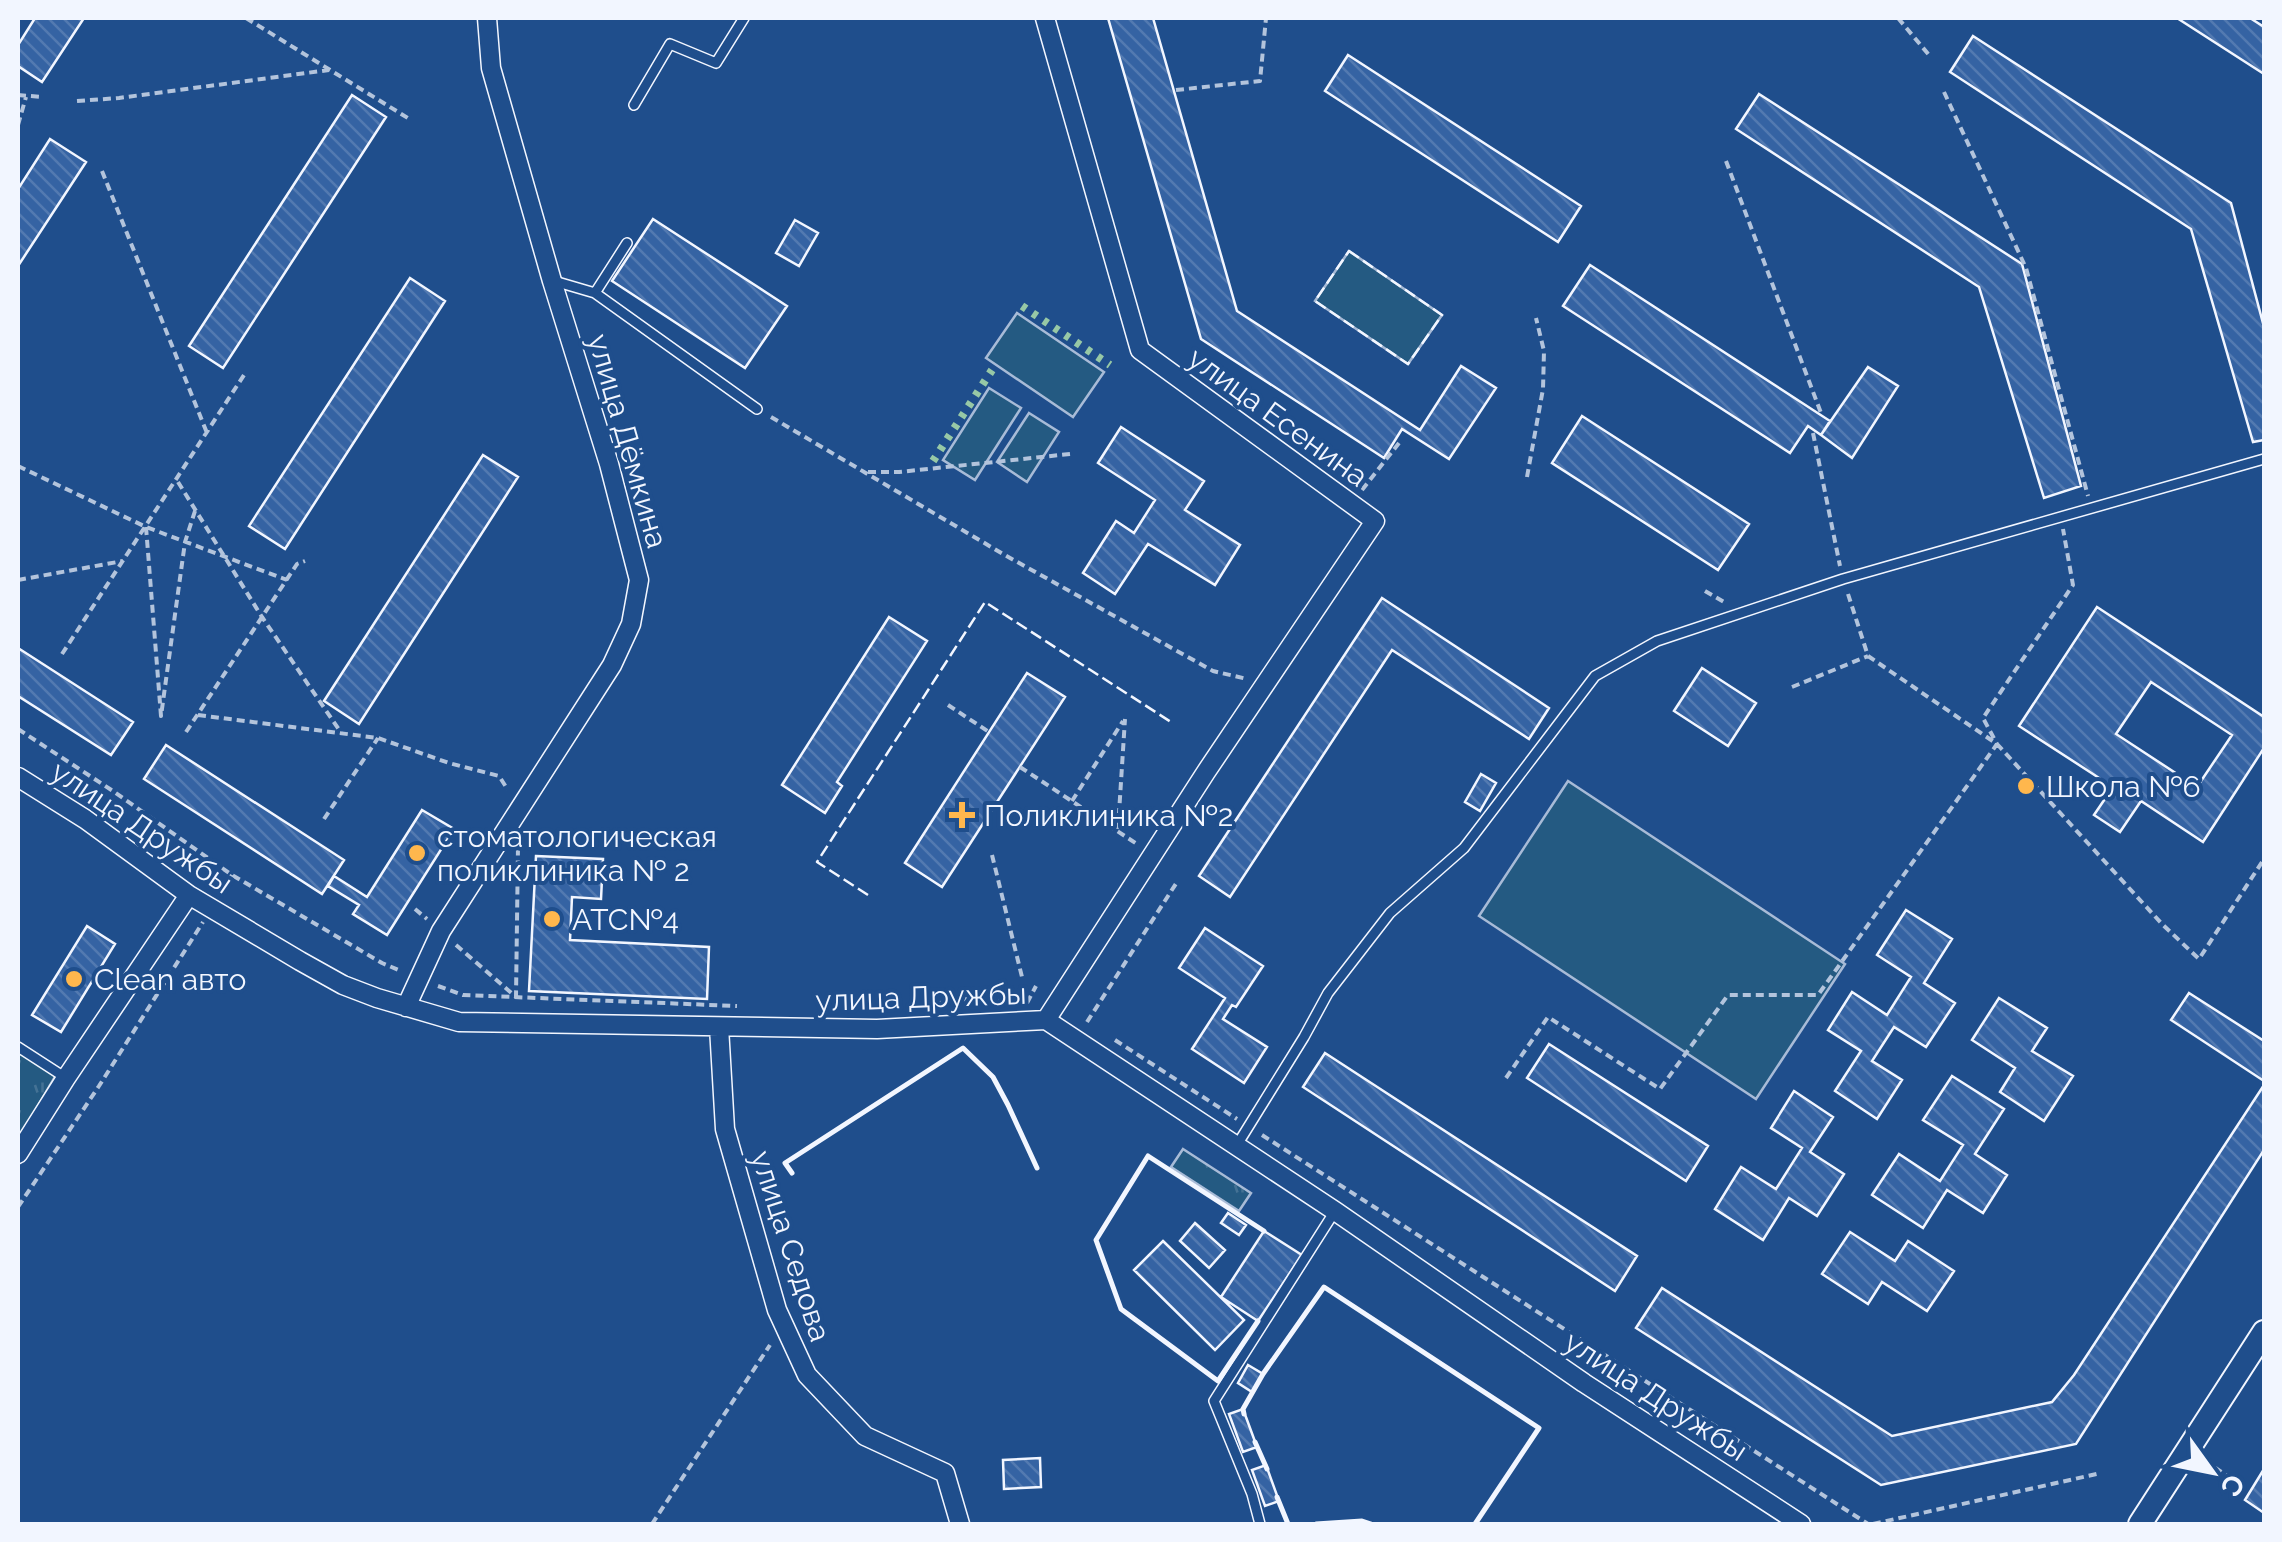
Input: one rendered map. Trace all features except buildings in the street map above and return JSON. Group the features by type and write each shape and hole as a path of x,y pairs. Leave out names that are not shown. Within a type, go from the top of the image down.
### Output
{"street":[{"name":"улица Дёмкина","path":"406,1007 441,931 612,665 631,624 639,580 610,464 491,68 487,18"},
{"name":"улица Есенина","path":"1045,18 1140,350 1375,520 1048,1017"},
{"name":"улица Дружбы","path":"18,777 111,837 189,895 343,985 459,1022 877,1029 1048,1017 1584,1383 1800,1524"},
{"path":"18,1154 189,895"},
{"name":"улица Седова","path":"719,1027 725,1129 777,1310 807,1376 866,1436 945,1473 960,1524"},
{"path":"2140,1524 2264,1332"}],"lane":[{"path":"634,105 670,44 716,63 744,18"},
{"path":"595,293 627,243"},
{"path":"552,281 595,293 757,409"},
{"path":"1236,1145 1328,993 1390,913 1464,848 1595,676 1658,641 1843,579 2264,459"},
{"path":"18,1048 66,1078"},
{"path":"1260,1524 1252,1494 1214,1401 1335,1211"}],"path":[{"path":"246,18 411,120"},
{"path":"1176,90 1260,81 1266,18"},
{"path":"1898,18 1929,56"},
{"path":"77,101 329,70"},
{"path":"1944,92 2026,268 2092,508"},
{"path":"18,96 43,98"},
{"path":"18,125 26,97"},
{"path":"1726,160 1822,413"},
{"path":"102,171 207,433"},
{"path":"1527,476 1542,389 1544,351 1536,318"},
{"path":"62,654 244,375"},
{"path":"757,409 1003,554 1213,671 1267,683"},
{"path":"1813,433 1843,579 1868,656 1997,744 2199,959 2264,859"},
{"path":"1352,504 1399,442"},
{"path":"864,472 899,472 1070,454"},
{"path":"18,466 146,527 287,580"},
{"path":"176,480 342,734"},
{"path":"146,527 161,716 185,542 195,510"},
{"path":"1997,744 1983,718 2073,585 2060,517"},
{"path":"18,580 123,561"},
{"path":"186,732 298,564 305,561"},
{"path":"1792,687 1868,656"},
{"path":"948,705 989,732"},
{"path":"198,715 378,738 499,776 519,809"},
{"path":"1072,801 1125,719 1118,832"},
{"path":"18,729 232,875 382,963 418,978 463,995 751,1006"},
{"path":"324,819 378,738"},
{"path":"1506,1078 1548,1017 1660,1089 1728,994 1818,996 1997,744"},
{"path":"1020,767 1153,855"},
{"path":"516,997 518,846"},
{"path":"992,855 1022,977"},
{"path":"18,1206 232,875"},
{"path":"1087,1022 1177,882"},
{"path":"415,910 516,997"},
{"path":"1036,986 1027,1003 1048,1017"},
{"path":"907,1008 966,999 1012,1002"},
{"path":"1103,1033 1870,1524 2101,1473"},
{"path":"652,1524 769,1346 786,1332"},
{"path":"2188,1449 2230,1478"}],"green space":[{"path":"1349,251 1442,315 1408,364 1315,301"},
{"path":"1017,313 1104,372 1073,417 986,358"},
{"path":"989,388 1021,408 975,480 943,460"},
{"path":"1029,413 1059,432 1027,482 997,462"},
{"path":"1568,781 1845,964 1756,1099 1479,916"},
{"path":"18,1045 59,1070 18,1140"},
{"path":"1183,1149 1251,1193 1239,1211 1171,1167"}],"hedge":[{"path":"1022,306 1110,365"},
{"path":"933,461 992,370"}],"fence":[{"path":"1349,251 1442,315 1408,364 1315,301 1349,251"},
{"path":"868,895 817,862 985,602 1171,722"}],"wall":[{"path":"792,1173 785,1163 963,1048 993,1077 1037,1168"},
{"path":"1258,1321 1218,1381 1121,1309 1096,1240 1148,1156 1264,1231"},
{"path":"1244,1414 1243,1409 1263,1374 1324,1287 1539,1428 1475,1524"},
{"path":"1255,1442 1267,1469"},
{"path":"1277,1497 1288,1524"},
{"path":"1316,1524 1371,1524"}],"place":[{"name":"Школа №6","path":"2026,786"},
{"name":"Поликлиника №2","path":"962,815"},
{"name":"стоматологическая поликлиника № 2","path":"417,853"},
{"name":"АТС№4","path":"552,919"},
{"name":"Сlean авто","path":"74,979"}]}
